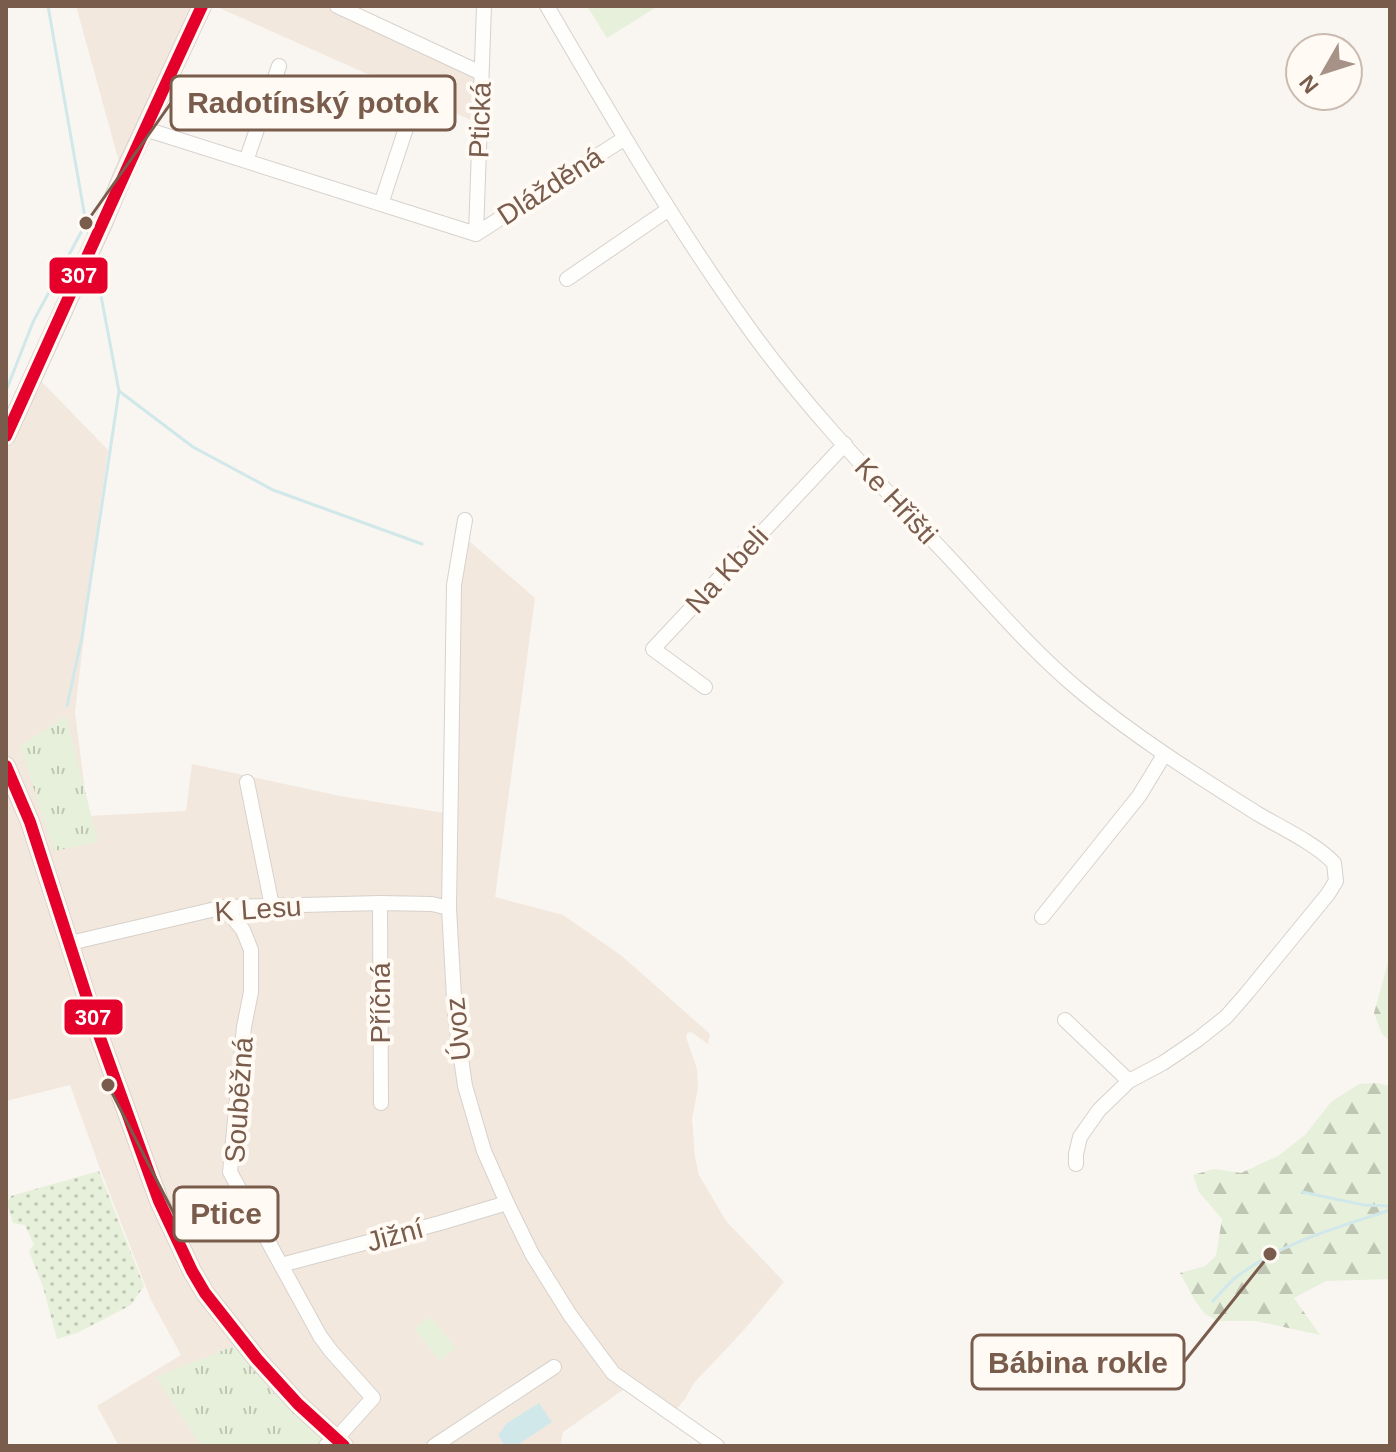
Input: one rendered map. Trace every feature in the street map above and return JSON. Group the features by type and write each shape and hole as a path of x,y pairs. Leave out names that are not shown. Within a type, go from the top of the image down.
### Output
{"main road":[{"path":"6,436 202,6"},
{"path":"6,766 30,822 99,1035 159,1201 197,1280 239,1338 336,1444"}],"street":[{"path":"337,6 481,73"},
{"name":"Ptická","path":"476,234 484,6"},
{"name":"Ke Hřišti","path":"547,6 669,209 746,324 787,378 845,444 1033,648 1078,689 1164,755 1325,853 1334,863 1336,881 1328,894 1247,993 1226,1017 1175,1055 1129,1081 1099,1110 1080,1137 1076,1164"},
{"path":"246,161 279,66"},
{"path":"381,204 408,122"},
{"path":"145,129 476,234"},
{"name":"Dlážděná","path":"476,234 625,138"},
{"path":"567,279 669,209"},
{"name":"Na Kbeli","path":"705,687 653,649 845,444"},
{"name":"Úvoz","path":"465,520 454,585 449,908 455,1016 465,1086 484,1151 532,1254 555,1293 613,1373 717,1446"},
{"path":"1042,917 1139,796 1164,755"},
{"path":"247,782 272,906"},
{"name":"K Lesu","path":"70,943 224,907 380,903 432,904 449,908"},
{"name":"Příčná","path":"380,903 381,1103"},
{"name":"Souběžná","path":"224,907 243,930 251,950 251,992 244,1027 230,1172 326,1344 373,1398 336,1444"},
{"path":"1065,1020 1129,1081"},
{"name":"Jižní","path":"281,1265 507,1203"},
{"path":"434,1446 554,1367"}],"shaded area":[{"path":"76,6 202,6 123,176 81,24"},
{"path":"215,6 329,6 480,76 473,121"},
{"path":"42,382 108,450 75,712 88,816 186,811 192,764 340,796 444,813 454,585 469,541 535,598 495,897 563,915 622,956 710,1034 708,1044 691,1032 686,1037 697,1069 698,1088 692,1119 699,1175 726,1221 784,1282 694,1383 675,1411 637,1380 563,1432 560,1446 119,1446 97,1406 181,1355 151,1300 70,1085 6,1101 6,451"}],"green space":[{"path":"587,6 658,6 607,38"},
{"path":"66,716 98,842 54,851 20,746"},
{"path":"1390,955 1390,1041 1382,1034 1374,1013"},
{"path":"1359,1084 1390,1086 1390,1279 1326,1281 1294,1298 1320,1335 1256,1321 1218,1321 1205,1314 1180,1273 1205,1266 1216,1256 1222,1219 1199,1192 1193,1175 1214,1169 1241,1173 1278,1156 1305,1135 1331,1102"},
{"path":"99,1171 144,1286 131,1305 77,1333 57,1339 43,1287 29,1251 34,1245 25,1225 13,1223 7,1203 11,1196"},
{"path":"430,1316 456,1348 440,1361 414,1329"},
{"path":"234,1346 276,1396 322,1439 315,1446 201,1446 156,1377"}],"water":[{"path":"539,1403 552,1422 516,1446 505,1446 498,1435 507,1423"}],"waterway":[{"path":"6,391 33,322 86,223 48,6"},
{"path":"86,223 89,236"},
{"path":"94,259 119,391 193,447 273,490 422,544"},
{"path":"67,706 82,637 119,391"},
{"path":"1302,1192 1364,1205 1390,1206"},
{"path":"1213,1301 1235,1278 1271,1255 1309,1238 1390,1210"}],"transit line":[{"name":"307","path":"6,436 202,6"},
{"name":"307","path":"6,766 30,822 99,1035 159,1201 192,1271 205,1293 257,1359 298,1404 344,1446"}],"place":[{"name":"Radotínský potok","path":"86,223"},
{"name":"Ptice","path":"108,1085"},
{"name":"Bábina rokle","path":"1270,1254"}]}
